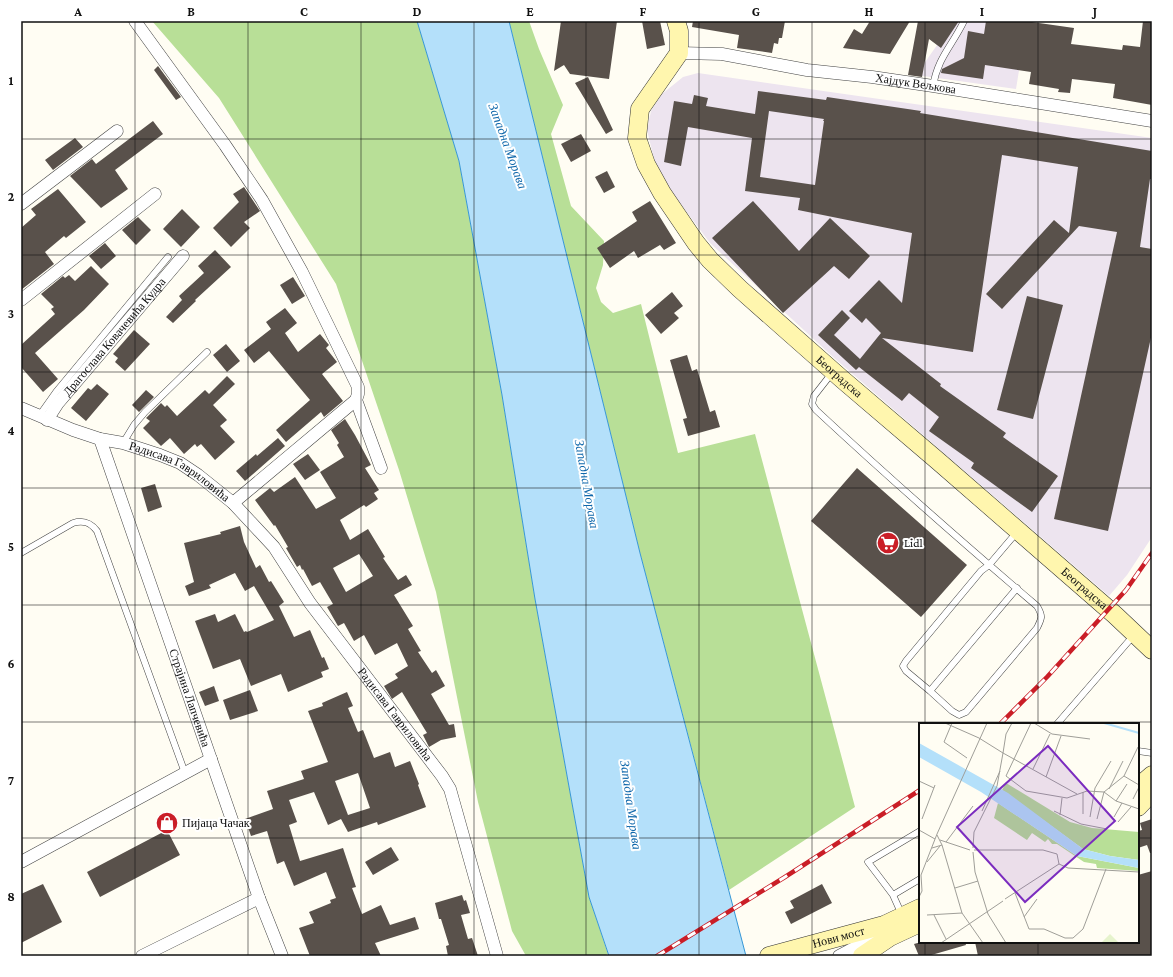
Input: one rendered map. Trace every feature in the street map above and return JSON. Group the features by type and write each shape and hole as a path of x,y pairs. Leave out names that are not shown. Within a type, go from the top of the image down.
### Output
{"street":[{"path":"135,21 225,145 262,200 302,272 358,387 356,400 381,468"},
{"path":"676,21 679,31 679,53"},
{"name":"Хајдук Вељкова","path":"679,53 722,54 807,70 872,77 933,86 1152,121"},
{"name":"Београдска","path":"679,53 640,109 637,138 646,164 662,193 696,243 710,260 833,371 1135,633 1152,650"},
{"path":"21,204 117,131"},
{"path":"21,300 155,194"},
{"name":"Драгослава Ковачевића Кудра","path":"43,418 58,403 183,256"},
{"name":"Радисава Гавриловића","path":"234,503 356,400"},
{"path":"21,408 43,418 100,439"},
{"name":"Радисава Гавриловића","path":"100,439 123,443 160,454 180,463 234,503 274,547 310,603 442,776 450,789 497,956"},
{"name":"Страјина Лапчевића","path":"100,439 259,898 282,956"},
{"path":"21,862 211,759"},
{"path":"1139,786 1152,776"},
{"path":"1139,806 1152,792"},
{"path":"142,956 259,898"},
{"path":"887,931 902,916 919,908"},
{"path":"838,956 887,931 919,923"},
{"name":"Нови мост","path":"770,956 887,931"},
{"name":"Нови мост","path":"862,956 887,931"}],"lane":[{"path":"933,86 935,72 942,57 964,21"},
{"path":"43,418 56,392 168,257"},
{"name":"Радисава Гавриловића","path":"123,443 134,425 145,412 207,352"},
{"path":"833,371 814,396 812,404 816,410 864,455 989,565 1017,588 1037,606 1041,612 1042,619 1037,628 966,712 959,715 952,711 906,672 903,666 981,571 989,565 1018,531"},
{"path":"21,553 73,523 83,521 88,523 97,531 185,773"},
{"path":"930,691 1017,588"},
{"path":"1057,723 1135,633"},
{"path":"1139,751 1152,752"},
{"path":"902,916 893,895 868,862 919,832"},
{"path":"893,895 919,880"}],"shaded area":[{"path":"954,21 1027,21 1016,89 916,75"},
{"path":"698,73 1152,138 1152,537 1127,575 1109,596 833,357 710,243 665,183 654,159 647,130 651,111 662,94 683,77"}],"green space":[{"path":"152,21 417,21 459,161 502,395 535,599 589,897 608,954 603,956 526,956 512,931 478,802 436,592 399,470 336,284 219,98"},
{"path":"509,21 529,21 539,49 563,105 551,134 571,206 604,241 603,265 596,288 601,302 613,313 641,304 678,453 755,434 855,807 729,890 640,553"}],"water":[{"name":"Западна Морава","path":"417,21 509,21 640,553 746,956 609,956 589,897 535,599 502,395 459,161"}],"building":[{"path":"561,21 617,21 609,79 570,74 564,65 554,71"},
{"path":"642,21 660,21 665,45 647,49"},
{"path":"693,21 785,21 782,38 779,38 778,44 774,43 772,53 737,48 739,35 692,27"},
{"path":"870,21 910,21 890,54 843,48 854,29 862,34"},
{"path":"918,21 959,21 941,48 929,39 922,77 908,75"},
{"path":"986,21 1032,21 1074,28 1071,44 1122,50 1123,45 1140,47 1143,21 1152,21 1152,105 1113,98 1115,84 1072,79 1070,93 1058,92 1059,89 1029,84 1031,72 985,65 983,79 941,73 942,69 964,58 968,31 984,34"},
{"path":"158,66 181,97 176,100 154,70"},
{"path":"588,77 613,130 606,134 575,83"},
{"path":"758,91 826,100 827,97 921,111 920,113 1152,151 1152,179 1150,179 1140,247 1152,249 1152,333 1108,531 1054,519 1117,232 1079,226 1002,309 986,294 1054,220 1069,233 1078,167 1002,155 973,352 882,338 941,384 940,386 1006,433 1003,437 1058,476 1032,512 971,468 974,463 929,431 939,417 909,393 902,401 859,367 856,370 818,335 842,310 850,318 834,335 860,359 881,333 866,318 862,323 849,311 879,280 902,303 912,233 798,210 800,198 745,191 752,138 688,127 681,166 664,162 674,101 692,104 694,95 708,98 706,106 755,114","holes":["769,111 824,119 815,185 760,177"]},
{"path":"153,121 163,134 115,170 128,189 101,208 70,176 92,159 96,164"},
{"path":"581,134 591,151 571,162 561,144"},
{"path":"75,138 83,147 53,170 45,160"},
{"path":"607,171 615,187 604,193 595,177"},
{"path":"244,187 260,211 244,222 250,228 231,247 213,228 239,202 233,194"},
{"path":"58,189 86,222 66,238 64,236 45,252 54,264 21,290 21,228 36,215 31,209"},
{"path":"650,201 676,243 664,250 660,245 638,258 634,251 610,268 597,248 637,221 632,212"},
{"path":"753,201 799,251 830,218 870,256 849,279 834,266 783,313 712,238"},
{"path":"182,209 200,227 181,247 163,229"},
{"path":"138,217 151,230 136,245 122,230"},
{"path":"105,243 116,256 101,269 89,256"},
{"path":"215,250 231,267 195,300 196,301 173,323 166,317 182,300 179,296 204,273 198,266"},
{"path":"91,266 109,284 84,310 35,353 58,379 43,392 21,367 21,345 55,314 51,309 54,307 41,294 63,276 65,278 69,275 75,281"},
{"path":"293,277 305,296 292,304 280,285"},
{"path":"672,292 683,306 674,313 679,318 661,334 645,315"},
{"path":"1027,296 1063,305 1033,419 997,410"},
{"path":"285,308 297,323 285,333 298,352 320,334 329,345 326,348 337,362 322,374 343,401 324,417 321,412 286,442 276,430 310,400 269,351 254,363 244,350 271,329 266,322"},
{"path":"134,330 150,344 125,371 115,362 118,358 113,354"},
{"path":"226,344 240,361 227,372 213,355"},
{"path":"687,355 692,371 697,369 710,412 715,410 720,427 688,436 683,419 687,418 670,360"},
{"path":"227,376 235,384 213,405 227,420 220,426 235,442 215,460 201,444 197,447 195,444 184,454 170,438 161,446 143,428 150,421 146,418 161,403 165,407 167,405 177,416 205,390 209,394"},
{"path":"97,384 109,394 86,421 71,408 88,388 91,390"},
{"path":"146,390 154,397 139,412 132,405"},
{"path":"345,419 371,465 365,468 379,490 374,493 378,499 366,507 364,505 340,520 350,540 368,529 385,557 383,558 398,580 406,575 412,585 394,595 413,626 408,629 421,651 418,652 432,673 436,670 445,686 431,694 449,725 454,724 456,737 441,740 429,747 423,735 427,733 402,692 392,699 384,686 398,678 395,674 408,666 397,643 375,655 364,635 354,641 344,623 338,626 327,607 333,604 320,582 312,586 300,565 297,567 286,548 288,547 275,525 274,526 255,500 270,488 274,492 295,477 316,509 336,498 320,472 344,457 337,445 339,443 331,430","holes":["359,554 373,576 346,592 333,568"]},
{"path":"278,438 285,446 245,481 236,471"},
{"path":"308,454 320,470 305,480 293,464"},
{"path":"857,468 967,565 921,617 811,521"},
{"path":"155,484 162,507 148,512 141,488"},
{"path":"240,526 244,542 256,568 260,565 269,582 271,581 284,602 279,606 294,637 310,630 322,658 324,657 329,669 321,672 323,677 288,692 281,674 251,686 240,659 213,669 195,621 215,614 218,622 235,614 244,632 247,632 274,620 254,586 245,591 235,573 209,585 211,588 189,596 185,586 194,582 184,543 221,534 220,532"},
{"path":"214,686 219,701 205,706 199,692"},
{"path":"250,690 258,711 230,720 223,700"},
{"path":"347,692 353,706 348,708 358,732 363,730 374,758 390,752 395,767 410,761 426,807 378,825 377,822 348,832 341,819 328,825 314,792 289,800 297,822 289,825 300,861 343,848 356,887 352,888 362,914 381,905 390,925 415,917 419,929 375,943 381,956 310,956 299,928 314,923 309,912 331,903 330,900 336,898 326,872 294,886 284,861 277,864 267,831 251,836 245,819 273,809 267,791 304,779 301,771 328,762 308,711 323,706 322,703","holes":["358,773 370,808 348,815 335,781"]},
{"path":"1152,819 1152,853 1150,853 1147,845 1139,848 1139,831 1142,830 1140,823"},
{"path":"167,830 180,855 100,897 87,872"},
{"path":"391,847 399,860 373,875 365,862"},
{"path":"1152,871 1152,956 978,956 975,943 1139,943 1139,875"},
{"path":"43,884 62,922 21,943 21,894"},
{"path":"822,884 832,903 791,924 785,912 794,908 790,901"},
{"path":"462,895 464,901 466,900 470,913 461,915 468,939 472,938 478,956 448,956 446,946 449,945 441,919 439,919 435,903"},
{"path":"919,943 965,943 966,945 928,956 919,956 914,944"}],"railway":[{"path":"1001,723 1047,677 1126,590 1152,553"},
{"path":"657,956 785,877 919,791"}],"place":[{"name":"Lidl","path":"888,543"},
{"name":"Пијаца Чачак","path":"167,823"}]}
